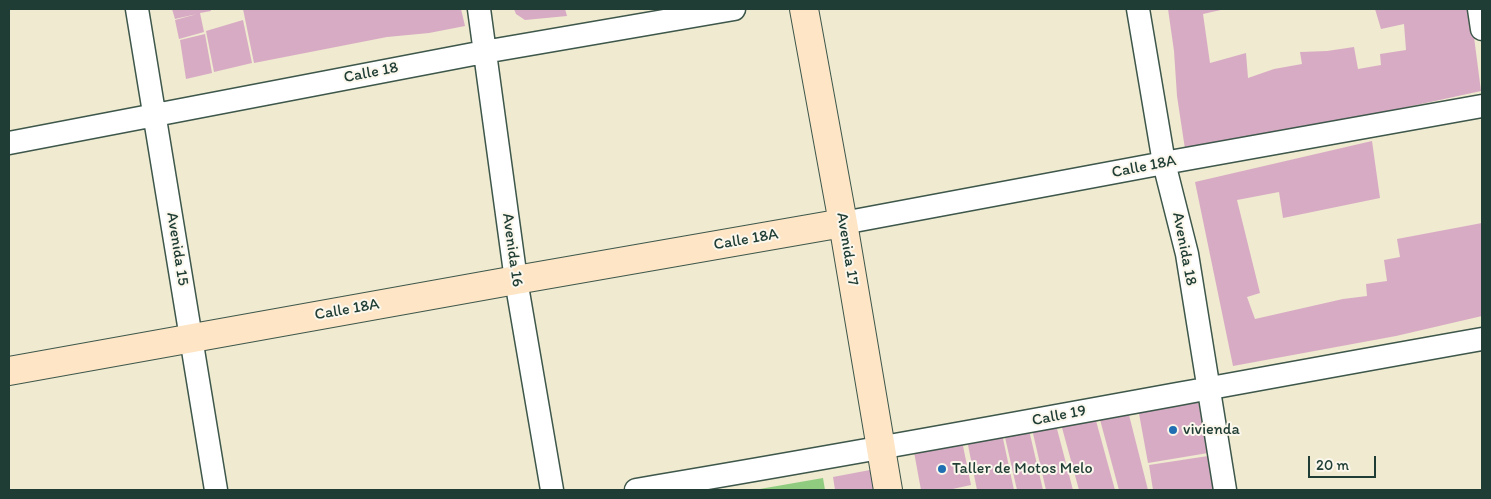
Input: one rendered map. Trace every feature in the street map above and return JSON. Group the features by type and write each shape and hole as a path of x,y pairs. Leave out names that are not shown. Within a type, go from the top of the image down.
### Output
{"street":[{"name":"Avenida 15","path":"137,9 156,114 216,490"},
{"name":"Avenida 16","path":"479,9 516,280 552,490"},
{"name":"Calle 18","path":"9,143 484,52 734,9"},
{"name":"Avenida 17","path":"804,9 843,223 888,490"},
{"name":"Avenida 18","path":"1138,9 1164,163 1187,254 1225,490"},
{"path":"1479,9 1482,29"},
{"name":"Calle 18A","path":"9,371 191,337 843,223 1482,106"},
{"name":"Calle 19","path":"636,490 880,450 1208,387 1482,339"}],"green space":[{"path":"823,478 825,490 754,490"}],"building":[{"path":"172,9 210,9 211,11 200,13 204,32 179,39 175,20 197,14 175,19"},
{"path":"243,9 461,9 465,26 429,33 387,37 254,63"},
{"path":"514,9 565,9 567,16 525,20 516,14"},
{"path":"1168,9 1225,9 1203,14 1210,63 1246,53 1248,78 1274,69 1302,64 1300,52 1354,47 1358,69 1381,65 1380,54 1406,50 1404,24 1381,29 1375,9 1467,9 1474,37 1481,91 1389,111 1185,149 1177,96 1174,51"},
{"path":"243,20 252,63 214,72 206,31"},
{"path":"205,34 212,73 186,79 180,40"},
{"path":"1372,141 1380,198 1283,218 1279,192 1237,200 1260,293 1247,297 1255,319 1343,299 1367,296 1366,284 1387,281 1384,260 1400,257 1397,239 1482,223 1482,316 1396,336 1233,366 1195,182"},
{"name":"vivienda","path":"1198,401 1208,453 1148,463 1138,408"},
{"path":"1128,411 1148,490 1119,490 1099,416"},
{"path":"1095,417 1115,490 1079,490 1061,424"},
{"path":"1056,425 1073,490 1046,490 1032,429"},
{"path":"1029,430 1043,490 1017,490 1004,433"},
{"path":"1002,434 1014,490 977,490 967,440"},
{"name":"Taller de Motos Melo","path":"962,441 971,485 948,490 921,490 914,452"},
{"path":"1208,456 1213,490 1153,490 1149,465"},
{"path":"870,470 874,490 835,490 833,477"}],"place":[{"name":"vivienda","path":"1173,430"},
{"name":"Taller de Motos Melo","path":"942,469"}]}
